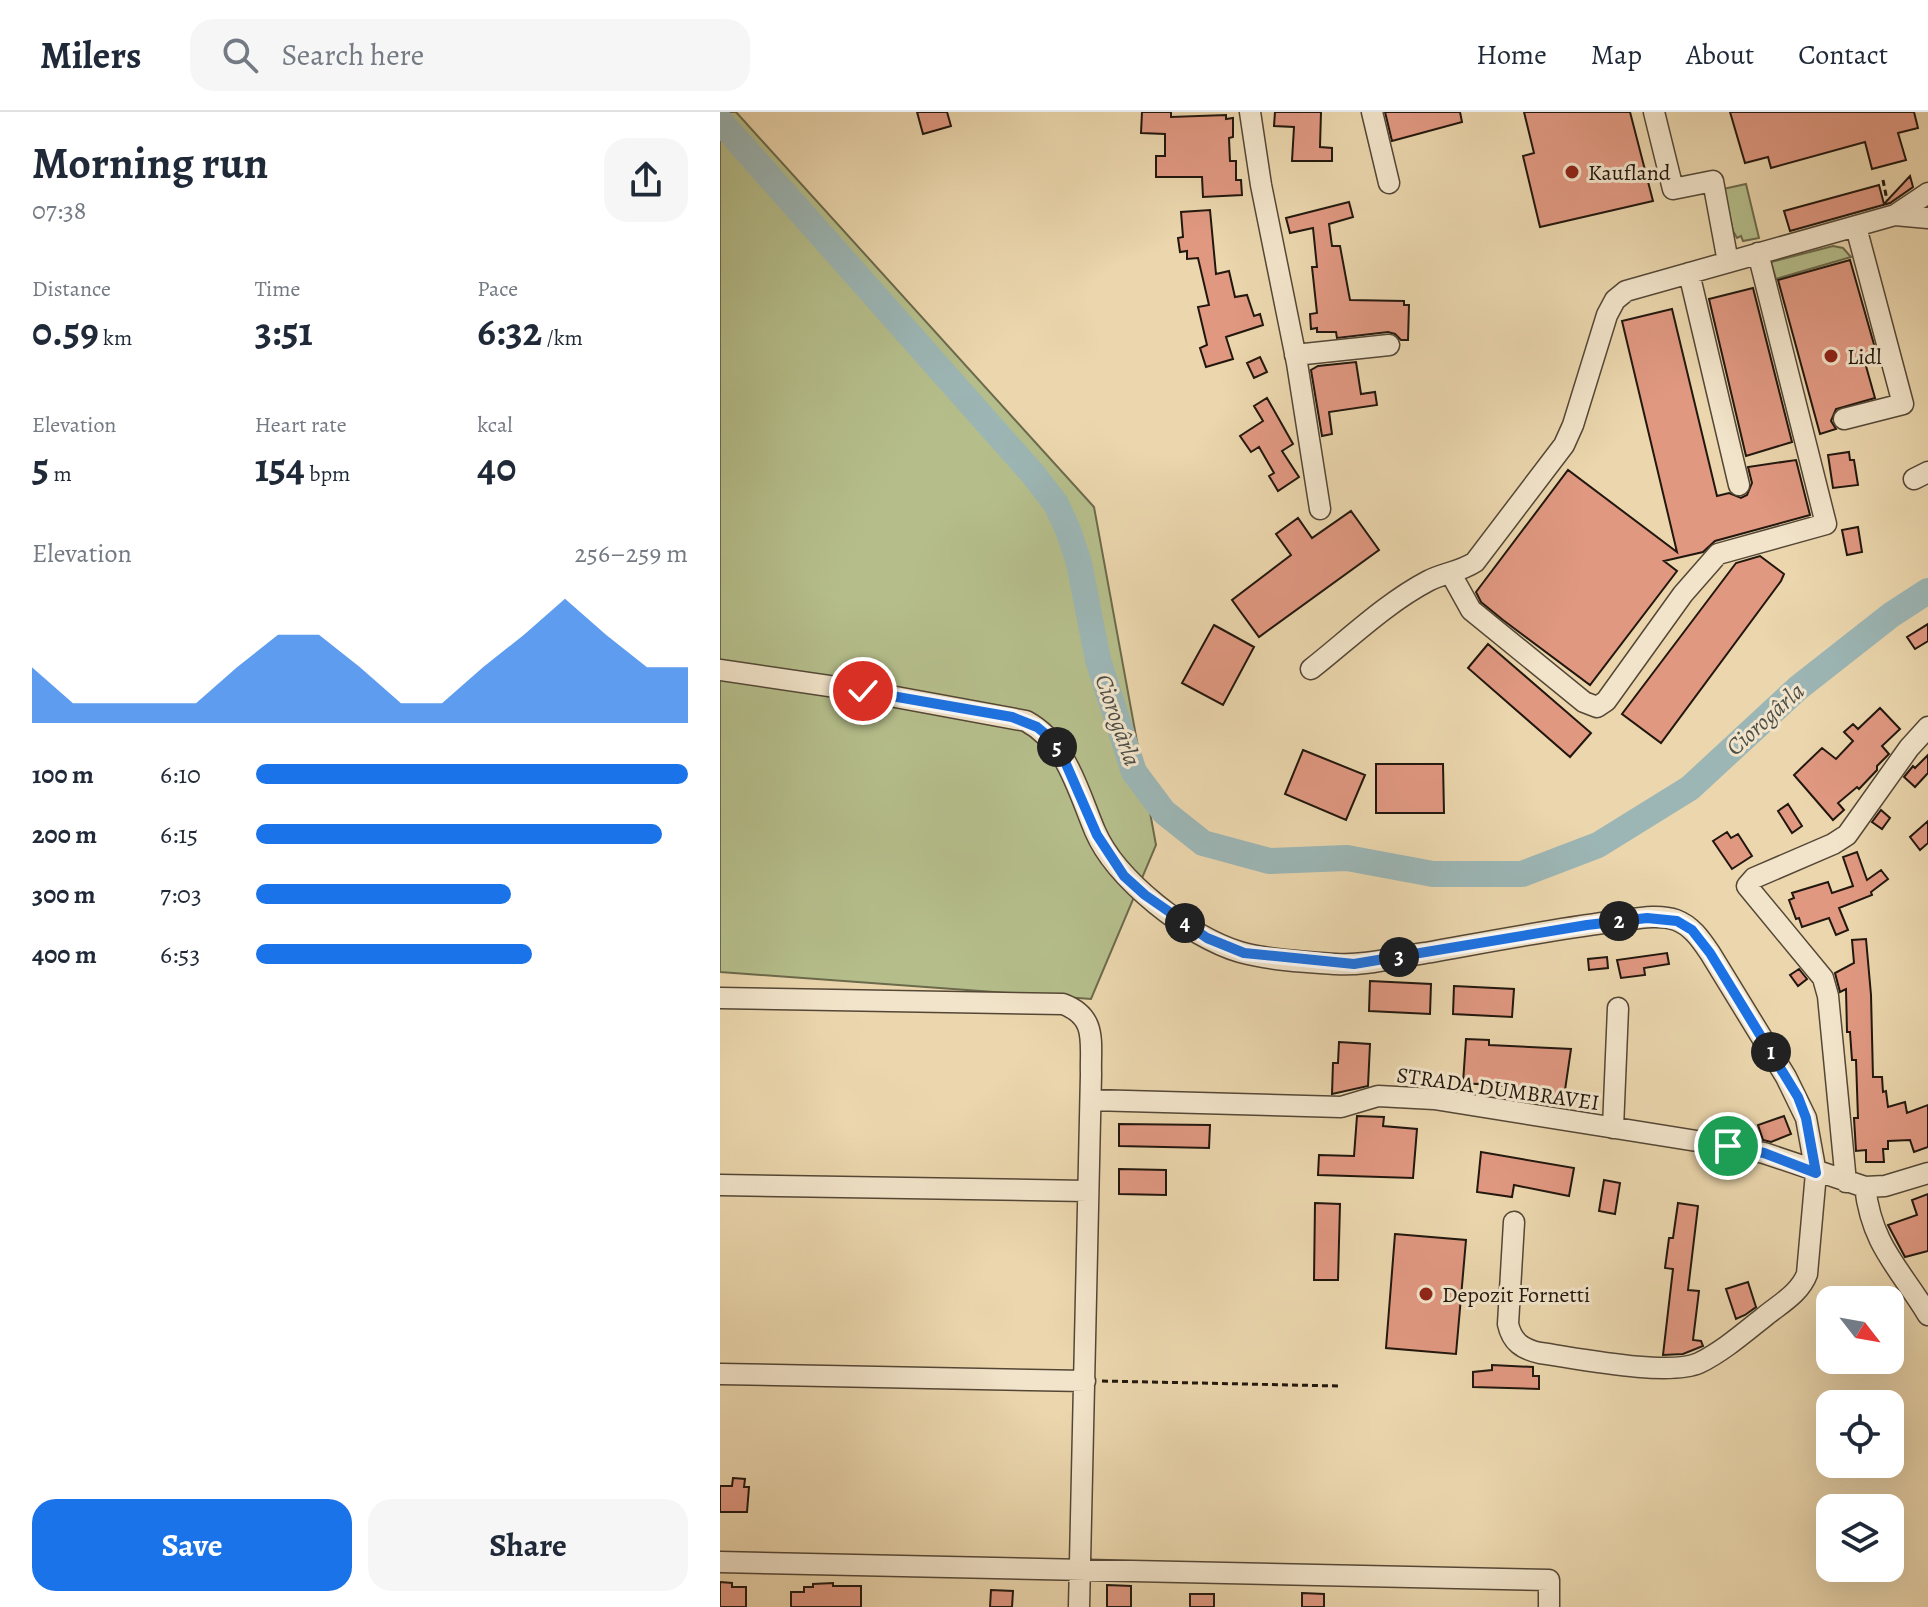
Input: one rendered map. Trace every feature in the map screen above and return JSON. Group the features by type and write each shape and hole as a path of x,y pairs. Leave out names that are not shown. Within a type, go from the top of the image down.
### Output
{"street":[{"path":"1250,112 1320,509"},
{"path":"1372,112 1389,183"},
{"path":"1654,112 1673,189 1713,181 1728,262"},
{"path":"1311,669 1430,579 1451,574 1475,562 1564,445 1607,315 1615,300 1635,287 1856,227 1928,193"},
{"path":"1892,211 1928,218"},
{"path":"1844,419 1903,404 1856,227"},
{"path":"1451,574 1471,610 1584,702 1597,707 1606,701 1683,594 1718,554 1826,524 1758,253"},
{"path":"1689,273 1739,485"},
{"path":"1295,355 1389,345"},
{"path":"720,670 863,691 1026,721 1048,736 1063,757 1097,835 1124,876 1145,895 1207,938 1244,953 1354,964 1647,918 1677,921 1692,930 1710,953 1798,1097 1806,1118 1816,1173 1803,1284 1717,1351 1700,1362 1682,1367 1643,1366 1540,1353 1512,1338 1508,1324 1514,1222"},
{"path":"1928,727 1909,748 1847,835 1747,883 1748,889 1823,978 1856,1184 1878,1240 1928,1315"},
{"path":"720,998 1063,1004 1076,1009 1087,1022 1090,1033 1091,1100 1079,1607"},
{"path":"1613,1128 1618,1008"},
{"name":"STRADA DUMBRAVEI","path":"1091,1100 1341,1107 1378,1096 1402,1096 1475,1104 1764,1153 1856,1184 1885,1186 1928,1173"},
{"path":"720,1185 1087,1191"},
{"path":"720,1374 1085,1381"},
{"path":"720,1562 1549,1580 1549,1607"}],"path":[{"path":"1883,180 1892,211"},
{"path":"1085,1381 1339,1386"}],"green space":[{"path":"720,112 736,112 1094,507 1156,845 1091,999 720,972"},
{"path":"1746,184 1759,238 1743,241 1733,231 1723,189"},
{"path":"1833,246 1843,248 1851,257 1776,279 1771,262"}],"building":[{"path":"917,112 947,112 951,126 923,134"},
{"path":"1142,112 1171,112 1171,117 1226,115 1226,119 1233,118 1233,137 1229,138 1230,161 1236,161 1236,180 1241,180 1242,195 1203,197 1202,177 1156,177 1156,156 1165,156 1165,134 1141,133"},
{"path":"1275,112 1321,112 1320,147 1332,148 1332,161 1292,161 1294,127 1274,126"},
{"path":"1385,112 1460,112 1462,122 1392,141"},
{"name":"Kaufland","path":"1524,112 1630,112 1653,201 1540,227 1523,156 1534,153"},
{"path":"1730,112 1914,112 1918,128 1898,133 1906,160 1872,169 1865,142 1771,168 1768,157 1745,163"},
{"path":"1910,176 1913,187 1890,203 1790,231 1784,211 1879,185 1884,204"},
{"path":"1349,202 1353,217 1329,224 1332,246 1340,246 1350,300 1404,301 1404,305 1409,305 1408,340 1401,340 1388,332 1337,338 1336,332 1311,329 1310,314 1317,313 1312,267 1317,267 1313,228 1290,233 1286,218"},
{"path":"1210,210 1216,274 1229,271 1235,297 1247,295 1254,316 1260,314 1263,325 1226,337 1233,359 1206,367 1200,348 1207,345 1198,307 1209,305 1198,258 1187,259 1187,251 1180,252 1178,238 1183,237 1181,212"},
{"name":"Lidl","path":"1850,260 1877,355 1864,359 1875,398 1836,409 1831,421 1836,429 1820,434 1778,280"},
{"path":"1753,288 1792,442 1746,456 1709,299"},
{"path":"1672,309 1717,496 1729,493 1741,498 1747,495 1752,483 1748,467 1796,460 1810,515 1715,541 1703,552 1664,561 1677,571 1590,685 1503,620 1481,602 1476,592 1568,470 1677,552 1622,321"},
{"path":"1260,357 1267,372 1254,378 1247,363"},
{"path":"1356,362 1361,394 1375,392 1377,405 1329,412 1332,434 1322,436 1311,370 1318,366"},
{"path":"1267,398 1293,444 1282,451 1299,477 1278,491 1269,476 1274,473 1259,447 1251,452 1240,436 1263,421 1254,406"},
{"path":"1849,452 1850,460 1854,460 1858,485 1833,488 1828,455"},
{"path":"1351,511 1379,550 1259,637 1232,600 1291,555 1276,534 1298,518 1312,538"},
{"path":"1858,527 1862,552 1847,555 1842,530"},
{"path":"1760,556 1784,574 1781,581 1661,743 1622,714 1736,563"},
{"path":"1928,624 1928,641 1915,649 1907,637"},
{"path":"1214,625 1254,647 1223,705 1182,683"},
{"path":"1488,644 1591,733 1570,757 1468,668"},
{"path":"1880,708 1900,729 1882,746 1889,754 1877,770 1859,789 1857,787 1838,803 1844,810 1833,820 1794,775 1822,748 1836,759 1853,741 1844,732 1853,724 1858,729"},
{"path":"1303,750 1365,775 1346,820 1285,794"},
{"path":"1928,755 1928,773 1915,787 1904,777"},
{"path":"1376,764 1443,764 1444,813 1376,813"},
{"path":"1788,804 1802,826 1792,833 1778,811"},
{"path":"1881,810 1890,818 1882,829 1872,822"},
{"path":"1928,821 1928,843 1920,850 1910,837"},
{"path":"1727,832 1731,838 1738,834 1752,856 1732,869 1713,841"},
{"path":"1857,852 1867,880 1881,870 1888,879 1871,892 1872,895 1839,908 1848,930 1836,935 1829,918 1802,927 1789,900 1794,898 1792,893 1828,882 1832,893 1853,886 1843,857"},
{"path":"1866,939 1873,1077 1882,1077 1888,1107 1905,1102 1907,1113 1928,1105 1928,1147 1914,1152 1910,1140 1888,1141 1888,1149 1883,1149 1884,1162 1866,1162 1866,1150 1856,1151 1856,1060 1852,1060 1850,1032 1847,1032 1846,989 1840,992 1835,973 1854,963 1852,940"},
{"path":"1667,953 1669,964 1644,968 1645,975 1621,978 1617,960"},
{"path":"1607,957 1608,968 1589,970 1588,959"},
{"path":"1799,969 1807,979 1798,986 1790,975"},
{"path":"1370,981 1431,984 1430,1014 1369,1011"},
{"path":"1454,986 1514,989 1512,1017 1453,1014"},
{"path":"1466,1039 1489,1040 1489,1045 1571,1049 1563,1104 1510,1098 1505,1094 1505,1086 1463,1083"},
{"path":"1339,1042 1370,1044 1368,1086 1332,1094 1333,1063 1338,1063"},
{"path":"1357,1116 1384,1117 1383,1126 1417,1129 1413,1178 1318,1175 1319,1155 1354,1156"},
{"path":"1784,1116 1791,1134 1771,1142 1763,1140 1758,1125"},
{"path":"1119,1124 1210,1125 1209,1148 1119,1146"},
{"path":"1481,1152 1574,1168 1569,1196 1514,1185 1512,1197 1477,1192"},
{"path":"1119,1169 1166,1170 1166,1195 1119,1194"},
{"path":"1604,1180 1620,1183 1615,1214 1599,1211"},
{"path":"1928,1194 1928,1251 1905,1257 1888,1225 1917,1215 1912,1200"},
{"path":"1315,1203 1340,1204 1338,1280 1314,1280"},
{"path":"1678,1203 1698,1206 1688,1290 1699,1291 1693,1340 1701,1341 1703,1346 1683,1354 1663,1355 1673,1269 1665,1268"},
{"name":"Depozit Fornetti","path":"1395,1234 1466,1240 1456,1354 1386,1348"},
{"path":"1748,1282 1756,1307 1736,1319 1726,1289"},
{"path":"1492,1365 1533,1367 1533,1376 1539,1376 1539,1389 1473,1387 1473,1372 1492,1370"},
{"path":"733,1478 745,1479 744,1487 749,1487 747,1512 720,1512 720,1486 732,1486"},
{"path":"720,1582 732,1583 732,1587 746,1587 746,1607 720,1607"},
{"path":"833,1583 833,1586 861,1586 861,1607 791,1607 791,1592 804,1592 804,1587 813,1587 813,1584"},
{"path":"1107,1585 1131,1586 1131,1607 1107,1607"},
{"path":"991,1590 1013,1591 1012,1607 990,1607"},
{"path":"1302,1593 1324,1594 1324,1607 1302,1607"},
{"path":"1190,1594 1214,1594 1214,1607 1190,1607"}],"waterway":[{"name":"Ciorogârla","path":"720,121 1033,474 1056,504 1079,563 1098,660 1134,772 1164,812 1203,843 1269,861 1347,858 1433,874 1522,874 1598,845 1690,788 1798,688 1891,615 1928,591"}],"place":[{"name":"Kaufland","path":"1572,172"},
{"name":"Lidl","path":"1831,356"},
{"name":"Depozit Fornetti","path":"1426,1294"}],"route":[{"path":"863,691 1012,717 1037,727 1048,736 1063,757 1097,835 1124,876 1145,895 1207,938 1244,953 1354,964 1587,925 1663,917 1686,925 1710,953 1798,1097 1806,1118 1816,1173 1764,1153 1728,1146"}]}
